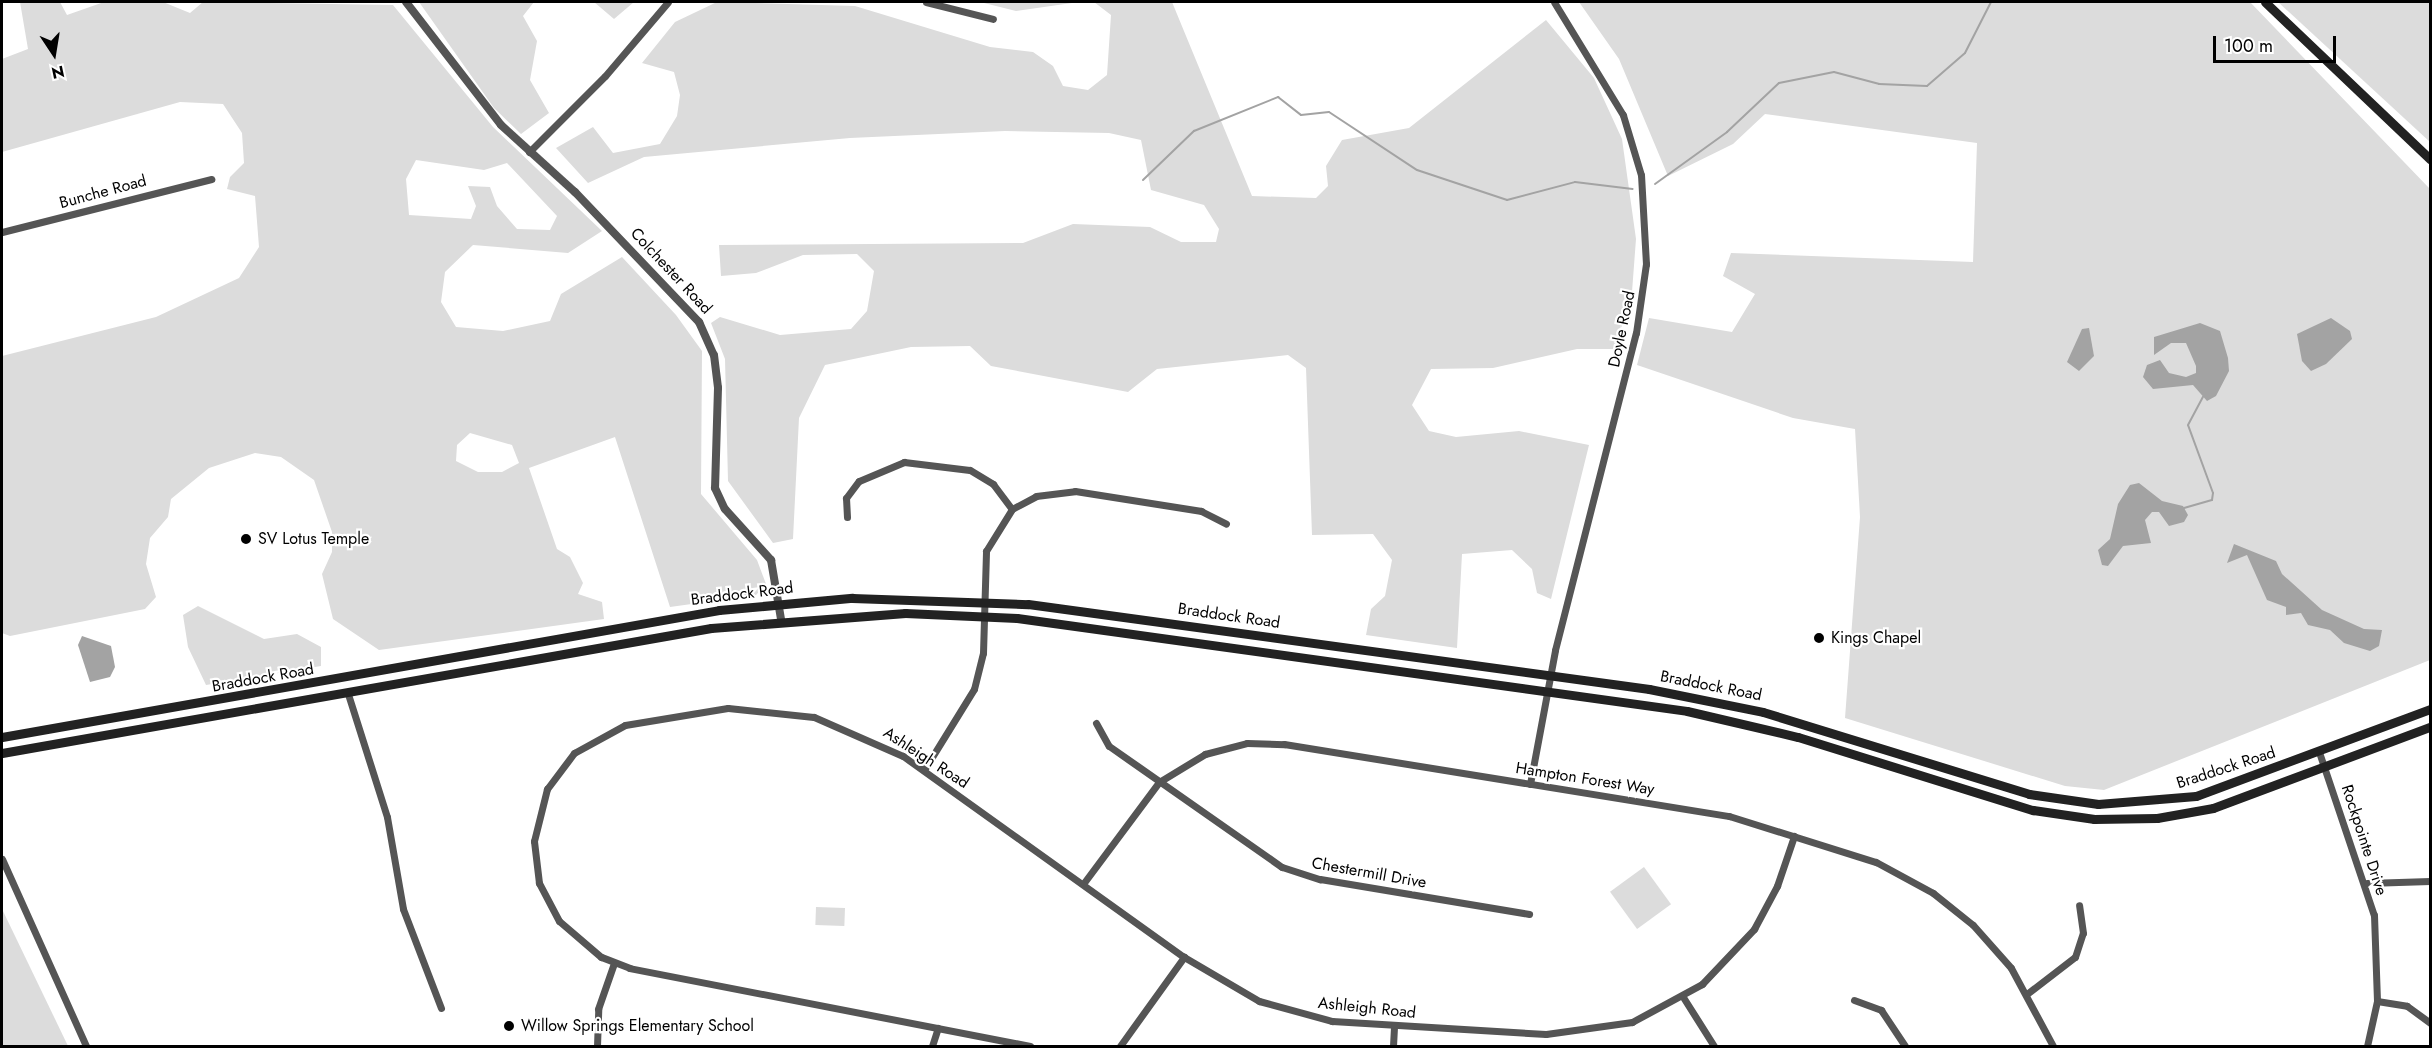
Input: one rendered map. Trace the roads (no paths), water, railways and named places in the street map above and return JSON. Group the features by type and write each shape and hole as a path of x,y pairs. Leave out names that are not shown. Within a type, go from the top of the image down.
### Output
{"main road":[{"path":"2265,2 2430,159"},
{"name":"Braddock Road","path":"2,737 779,603 983,600 1550,676 1761,711 2029,794 2098,804 2196,796 2430,709"},
{"name":"Braddock Road","path":"2,753 781,619 984,615 1547,690 1735,721 2033,810 2094,819 2157,818 2213,808 2430,727"}],"street":[{"name":"Colchester Road","path":"406,2 490,113 650,268 705,332 718,388 715,488 725,509 771,560 781,619"},
{"path":"529,152 605,76 668,2"},
{"path":"926,2 993,19"},
{"name":"Doyle Road","path":"1530,784 1550,676 1636,333 1647,247 1641,175 1623,115 1554,2"},
{"name":"Bunche Road","path":"2,232 211,179"},
{"path":"847,517 846,498 859,481 904,462 970,470 993,484 1012,509"},
{"path":"924,770 974,689 984,615 986,551 1012,509 1036,496 1074,491 1201,510 1226,524"},
{"path":"348,694 387,817 403,909 441,1008"},
{"name":"Ashleigh Road","path":"1030,1047 614,963 578,941 559,921 544,895 534,855 535,828 547,789 568,759 599,735 697,711 764,709 836,724 924,770 1184,957 1280,1008 1332,1021 1394,1026 1578,1033 1632,1022 1683,997 1720,968 1754,929 1777,886 1794,836"},
{"name":"Chestermill Drive","path":"1096,723 1109,746 1267,858 1298,874 1529,914"},
{"name":"Hampton Forest Way","path":"1083,884 1160,782 1205,754 1262,742 1729,816 1876,862 1933,893 1986,938 2028,993 2053,1047"},
{"name":"Rockpointe Drive","path":"2319,752 2367,883 2376,934 2377,1000 2367,1047"},
{"path":"2,859 86,1047"},
{"path":"2367,883 2430,881"},
{"path":"2028,993 2075,957 2083,933 2079,905"},
{"path":"1120,1047 1184,957"},
{"path":"597,1047 598,1009 614,963"},
{"path":"1683,997 1713,1047"},
{"path":"1854,1000 1881,1010 1905,1047"},
{"path":"2377,1000 2407,1006 2430,1023"},
{"path":"1393,1047 1394,1026"},
{"path":"932,1047 938,1028"}],"waterway":[{"path":"1655,184 1727,132 1779,83 1834,72 1879,84 1927,86 1965,53 1991,2"},
{"path":"1143,180 1194,131 1278,97 1301,115 1329,112 1417,170 1507,200 1575,182 1633,189"},
{"path":"2184,508 2212,500 2213,493 2188,425 2203,397"}],"place":[{"name":"SV Lotus Temple","path":"246,539"},
{"name":"Kings Chapel","path":"1819,638"},
{"name":"Willow Springs Elementary School","path":"509,1026"}]}
